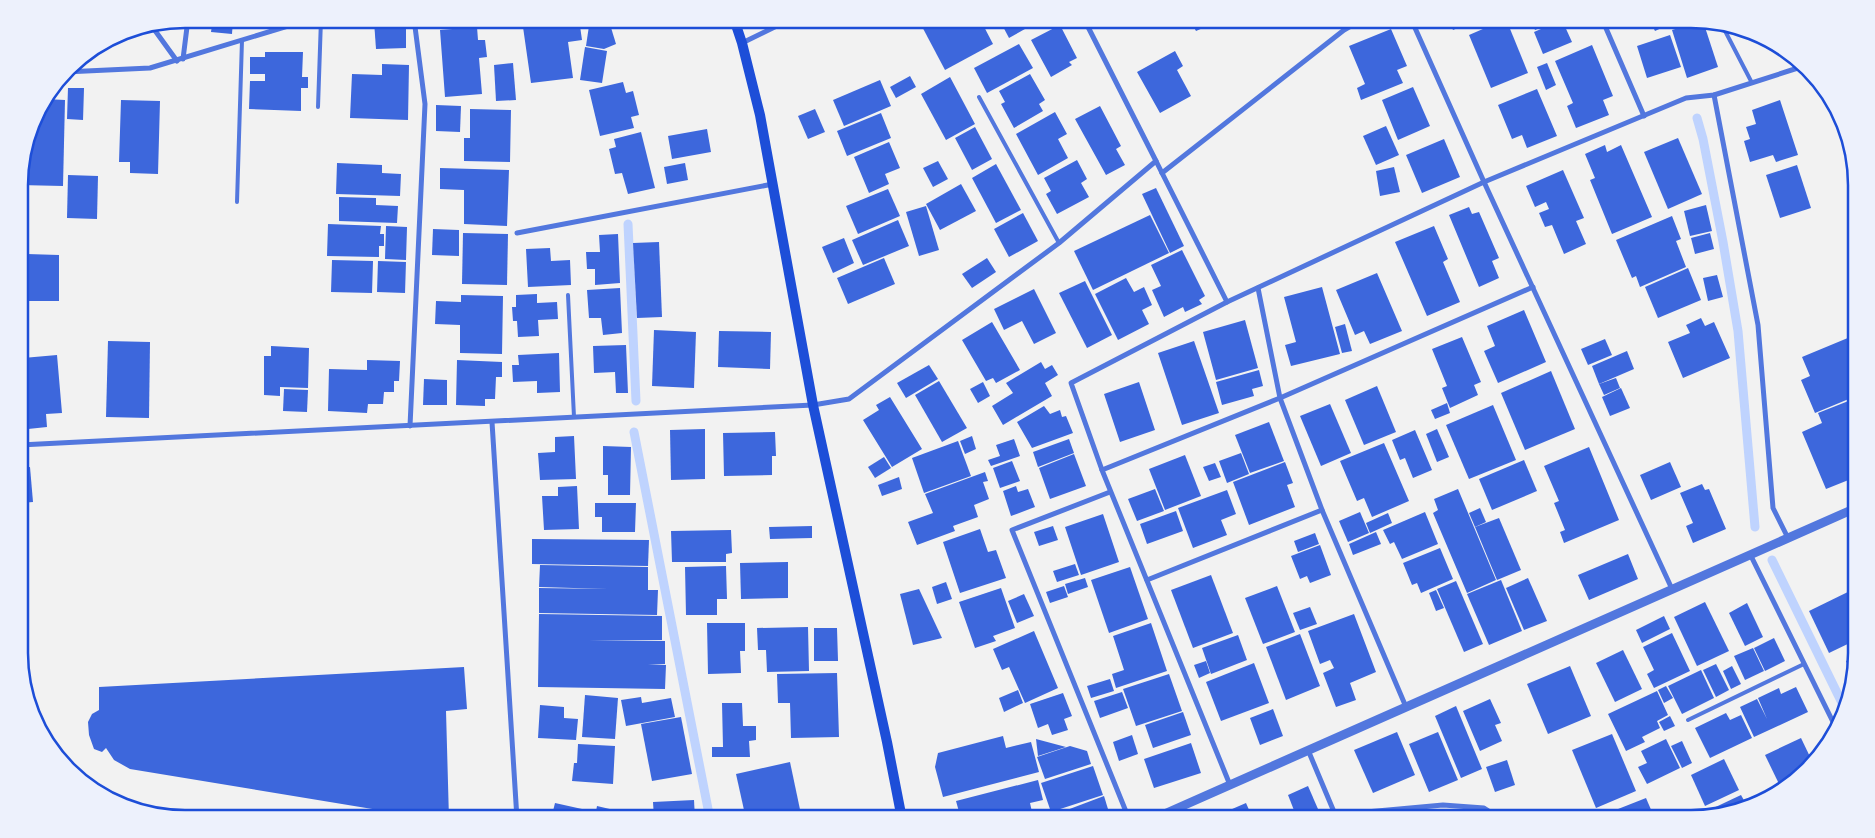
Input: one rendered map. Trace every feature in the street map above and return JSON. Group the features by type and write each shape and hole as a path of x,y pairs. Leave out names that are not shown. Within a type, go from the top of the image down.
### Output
{"main road":[{"path":"737,28 760,115 813,405 900,810"}],"street":[{"path":"180,60 186,28"},
{"path":"75,72 150,68 278,28"},
{"path":"410,426 425,104 415,28"},
{"path":"742,44 773,28"},
{"path":"1089,28 1228,302"},
{"path":"1162,173 1347,28"},
{"path":"1415,28 1672,589"},
{"path":"1606,28 1644,116"},
{"path":"156,31 180,60"},
{"path":"1230,785 1110,492 1071,383 1228,302 1484,182 1686,98 1714,95 1796,68"},
{"path":"1714,95 1758,326 1773,508 1788,538"},
{"path":"28,445 813,405 849,399 1059,243 1156,161"},
{"path":"517,233 773,184"},
{"path":"1102,470 1280,398 1533,287"},
{"path":"1258,288 1280,398 1322,510 1406,707"},
{"path":"492,422 516,810"},
{"path":"1110,492 1012,530 1125,810"},
{"path":"1147,580 1322,510"},
{"path":"1173,810 1848,512"},
{"path":"1750,554 1832,722"},
{"path":"1308,750 1332,810"},
{"path":"1392,810 1443,806 1484,808 1487,810"}],"lane":[{"path":"318,107 321,28"},
{"path":"1726,32 1752,83"},
{"path":"237,202 242,40"},
{"path":"979,97 1059,243"},
{"path":"568,295 574,418"},
{"path":"1688,720 1804,664"}],"building":[{"path":"212,28 232,28 232,34 211,32"},
{"path":"374,28 406,28 406,48 376,49"},
{"path":"477,28 478,40 485,40 487,57 479,58 482,94 445,97 440,30"},
{"path":"523,28 580,28 582,40 568,42 573,78 531,83"},
{"path":"589,28 611,28 616,44 604,49 586,46"},
{"path":"923,28 985,28 993,44 945,70"},
{"path":"1004,28 1027,28 1009,38"},
{"path":"1054,28 1062,28 1077,58 1069,62 1072,65 1051,77 1031,40"},
{"path":"1485,28 1510,28 1528,73 1491,88 1469,35"},
{"path":"1543,28 1566,28 1572,42 1543,54 1534,32"},
{"path":"1678,28 1706,29 1718,67 1687,78 1672,30"},
{"path":"1391,29 1407,66 1397,70 1403,83 1361,100 1357,88 1365,84 1349,46"},
{"path":"1670,35 1681,67 1647,78 1637,46"},
{"path":"1019,44 1033,68 987,93 974,68"},
{"path":"1592,45 1613,96 1603,100 1609,115 1576,128 1567,106 1573,103 1555,61"},
{"path":"585,47 607,51 602,83 580,80"},
{"path":"1175,51 1183,66 1177,70 1191,96 1160,113 1137,72"},
{"path":"265,52 303,52 302,77 308,77 308,88 301,88 301,111 249,109 250,81 265,81 265,74 250,74 250,57 265,57"},
{"path":"513,63 516,100 496,101 494,65"},
{"path":"1547,63 1556,85 1546,90 1537,67"},
{"path":"382,64 409,65 408,120 350,118 352,74 382,75"},
{"path":"1030,74 1045,100 1039,104 1043,111 1014,128 1001,104 1005,102 999,91"},
{"path":"910,76 916,87 896,98 890,87"},
{"path":"950,77 975,124 946,140 921,94"},
{"path":"880,80 891,106 844,126 833,100"},
{"path":"623,82 626,93 633,91 639,115 631,117 634,128 600,136 589,90"},
{"path":"1413,87 1430,126 1398,140 1382,100"},
{"path":"68,88 84,88 83,120 67,119"},
{"path":"1537,89 1557,136 1527,148 1522,135 1512,139 1498,105"},
{"path":"53,99 65,100 63,186 28,185 33,144 44,115"},
{"path":"121,100 160,101 158,174 130,173 130,162 119,162"},
{"path":"1780,100 1798,155 1776,162 1773,155 1750,162 1744,141 1750,139 1746,127 1756,124 1752,110"},
{"path":"436,105 461,106 460,132 436,131"},
{"path":"1100,106 1121,146 1116,149 1125,165 1106,175 1075,119"},
{"path":"470,109 511,110 510,162 464,161 464,138 470,138"},
{"path":"815,109 825,132 808,139 798,116"},
{"path":"1055,112 1067,134 1058,139 1068,158 1038,175 1016,134"},
{"path":"881,113 891,138 847,156 837,131"},
{"path":"1386,126 1399,155 1376,165 1363,136"},
{"path":"975,127 992,159 972,170 955,138"},
{"path":"707,129 711,152 672,159 668,136"},
{"path":"641,132 655,188 628,194 622,173 615,174 609,149 616,147 614,139"},
{"path":"1678,138 1702,194 1668,209 1644,152"},
{"path":"1444,139 1460,177 1422,193 1406,155"},
{"path":"889,142 900,168 885,174 889,184 869,193 854,157"},
{"path":"1605,145 1607,152 1621,145 1652,217 1612,234 1590,180 1595,178 1585,154"},
{"path":"1077,160 1087,179 1081,183 1089,197 1057,214 1046,194 1051,191 1044,178"},
{"path":"938,161 948,179 933,187 923,168"},
{"path":"337,163 382,165 382,173 401,174 400,196 336,194"},
{"path":"685,163 688,180 667,184 664,167"},
{"path":"996,164 1021,210 996,223 972,178"},
{"path":"1797,165 1811,208 1780,218 1766,175"},
{"path":"1394,167 1400,192 1380,196 1376,171"},
{"path":"440,168 509,170 507,226 464,224 464,190 440,189"},
{"path":"1563,170 1584,218 1576,221 1586,244 1564,254 1552,225 1545,227 1539,213 1549,209 1546,202 1535,207 1526,186"},
{"path":"68,175 98,176 97,219 67,218"},
{"path":"961,184 976,211 940,230 926,204"},
{"path":"1156,188 1184,246 1170,253 1142,194"},
{"path":"888,189 900,216 858,234 846,206"},
{"path":"339,197 376,198 376,205 398,206 397,223 339,221"},
{"path":"1706,205 1712,231 1690,236 1684,211"},
{"path":"926,206 939,250 919,256 906,212"},
{"path":"1469,207 1472,214 1479,212 1499,258 1492,261 1499,278 1479,287 1449,215"},
{"path":"1023,213 1038,241 1009,257 994,229"},
{"path":"1150,215 1169,253 1093,290 1074,251"},
{"path":"1672,216 1681,239 1676,241 1686,267 1640,287 1636,276 1632,278 1616,240"},
{"path":"898,220 909,246 863,265 852,240"},
{"path":"328,224 381,226 380,234 384,234 384,246 379,246 379,257 327,256"},
{"path":"386,226 407,227 406,260 385,259"},
{"path":"1434,226 1448,259 1443,262 1460,302 1427,316 1395,242"},
{"path":"433,229 459,230 459,256 432,255"},
{"path":"463,233 508,234 507,285 462,284"},
{"path":"1710,233 1714,249 1695,254 1691,238"},
{"path":"618,234 620,283 595,285 595,269 587,269 586,252 600,252 599,235"},
{"path":"844,238 854,263 833,273 822,247"},
{"path":"659,242 662,317 637,318 633,243"},
{"path":"550,248 551,261 570,260 571,285 528,287 526,249"},
{"path":"1182,250 1205,296 1199,300 1202,304 1185,312 1183,307 1164,317 1152,290 1161,286 1151,265"},
{"path":"28,254 59,255 59,301 28,301"},
{"path":"884,258 895,284 848,304 837,278"},
{"path":"987,258 996,272 972,288 962,274"},
{"path":"332,260 373,261 372,293 331,292"},
{"path":"378,261 406,262 405,293 377,292"},
{"path":"1688,268 1701,300 1658,318 1645,287"},
{"path":"1377,273 1402,331 1370,344 1364,331 1355,335 1336,290"},
{"path":"1717,275 1723,297 1708,301 1703,278"},
{"path":"1126,278 1134,292 1144,287 1152,305 1142,310 1149,324 1118,340 1095,294"},
{"path":"1085,281 1112,335 1087,348 1059,293"},
{"path":"1322,287 1340,354 1291,366 1285,345 1296,342 1284,297"},
{"path":"620,288 622,333 603,335 601,318 589,318 587,290"},
{"path":"1034,289 1056,333 1034,344 1022,321 1004,330 994,309"},
{"path":"537,294 537,303 557,302 558,319 538,320 539,336 518,337 517,321 513,321 512,307 516,307 516,295"},
{"path":"461,295 503,296 502,354 460,353 460,325 435,324 436,301 461,302"},
{"path":"1524,310 1546,362 1498,383 1484,351 1495,346 1487,326"},
{"path":"1701,318 1705,326 1714,322 1730,358 1683,378 1668,342 1690,333 1686,325"},
{"path":"1245,320 1258,368 1216,380 1203,332"},
{"path":"992,322 1020,370 996,383 993,378 986,381 962,340"},
{"path":"1345,324 1352,351 1342,353 1335,327"},
{"path":"654,330 696,332 694,388 652,386"},
{"path":"719,331 771,332 770,369 718,367"},
{"path":"1462,337 1481,382 1474,385 1478,395 1450,408 1442,388 1447,386 1432,349"},
{"path":"1848,338 1848,399 1815,413 1801,380 1810,376 1802,357"},
{"path":"1605,339 1612,355 1588,365 1581,349"},
{"path":"108,341 150,342 149,418 106,417"},
{"path":"1194,341 1219,413 1182,425 1158,353"},
{"path":"626,345 628,393 616,393 615,372 594,373 593,346"},
{"path":"271,346 309,348 308,388 280,387 280,396 264,395 264,356 271,356"},
{"path":"1627,351 1634,369 1599,384 1592,366"},
{"path":"559,353 560,392 537,393 537,381 513,382 512,365 519,365 518,355"},
{"path":"57,355 62,413 46,414 47,427 28,429 28,358"},
{"path":"367,360 400,361 399,381 394,381 394,392 384,392 383,404 368,404 367,413 328,411 329,369 367,370"},
{"path":"457,360 502,362 502,377 496,377 495,399 485,399 485,406 456,405"},
{"path":"1041,362 1045,369 1052,365 1058,375 1045,383 1052,396 1003,425 992,406 1013,393 1006,383"},
{"path":"929,365 938,379 906,398 897,383"},
{"path":"1259,370 1263,386 1252,389 1254,396 1222,405 1216,382"},
{"path":"1551,371 1575,429 1525,450 1501,393"},
{"path":"1616,378 1620,388 1604,395 1599,384"},
{"path":"424,379 447,380 447,405 423,405"},
{"path":"939,381 967,428 942,442 915,395"},
{"path":"983,382 990,396 978,403 970,389"},
{"path":"1139,382 1155,430 1120,442 1104,394"},
{"path":"1377,386 1396,432 1364,445 1345,400"},
{"path":"1621,388 1630,408 1610,416 1602,397"},
{"path":"284,389 308,390 307,412 283,411"},
{"path":"890,397 922,449 892,467 863,420 879,410 876,405"},
{"path":"1848,401 1848,480 1826,489 1802,432 1822,423 1818,413"},
{"path":"1447,403 1450,413 1435,419 1431,410"},
{"path":"1330,404 1351,453 1321,466 1300,416"},
{"path":"1493,405 1516,460 1469,479 1446,425"},
{"path":"1044,406 1050,414 1060,410 1062,417 1066,416 1073,433 1032,448 1017,422"},
{"path":"1269,422 1284,461 1250,473 1235,435"},
{"path":"705,429 705,479 671,480 670,430"},
{"path":"1437,429 1449,457 1437,462 1426,434"},
{"path":"1415,430 1432,470 1413,478 1405,458 1400,460 1392,440"},
{"path":"775,432 776,456 772,456 772,475 724,476 723,433"},
{"path":"574,436 576,479 540,480 538,453 555,452 555,437"},
{"path":"972,436 976,449 965,454 960,441"},
{"path":"1014,439 1020,456 991,466 988,460 1000,456 996,445"},
{"path":"1069,439 1074,453 1038,467 1033,452"},
{"path":"958,441 971,476 924,493 912,458"},
{"path":"1384,443 1409,501 1372,517 1364,498 1357,501 1340,461"},
{"path":"603,446 631,447 630,495 608,495 608,475 603,475"},
{"path":"1589,447 1619,520 1564,543 1560,532 1565,530 1554,503 1559,501 1544,466"},
{"path":"1241,453 1249,474 1227,483 1219,461"},
{"path":"1074,454 1086,486 1050,499 1039,468"},
{"path":"1185,455 1201,496 1165,510 1149,469"},
{"path":"884,457 891,468 875,478 868,467"},
{"path":"1524,460 1537,491 1492,510 1479,479"},
{"path":"1012,461 1020,481 1000,488 993,468"},
{"path":"1285,462 1293,483 1287,485 1295,507 1249,525 1233,482"},
{"path":"1670,462 1681,487 1651,500 1640,475"},
{"path":"1215,463 1221,477 1209,481 1203,467"},
{"path":"28,467 30,467 33,502 28,502"},
{"path":"985,472 988,481 983,482 989,499 974,505 978,517 953,526 955,531 917,545 908,522 933,513 925,494"},
{"path":"899,477 902,489 882,496 878,485"},
{"path":"1702,484 1705,490 1709,489 1726,529 1693,543 1686,526 1693,523 1680,493"},
{"path":"577,486 579,529 544,530 542,496 558,496 558,487"},
{"path":"1016,486 1018,492 1028,489 1035,507 1011,516 1003,491"},
{"path":"1155,489 1164,511 1137,521 1128,499"},
{"path":"1458,489 1496,580 1467,593 1433,513 1438,510 1434,499"},
{"path":"1227,490 1236,514 1221,520 1227,535 1193,548 1178,508"},
{"path":"595,503 636,503 635,532 602,532 602,517 595,517"},
{"path":"1480,508 1486,522 1475,527 1469,513"},
{"path":"1176,511 1183,531 1147,544 1140,524"},
{"path":"1360,512 1369,533 1348,542 1339,521"},
{"path":"1425,512 1438,544 1402,559 1394,542 1390,544 1383,530"},
{"path":"1388,513 1392,523 1370,533 1366,523"},
{"path":"1103,514 1119,562 1081,575 1065,527"},
{"path":"1499,518 1521,570 1497,580 1475,527"},
{"path":"812,526 812,538 770,539 769,527"},
{"path":"1053,526 1058,540 1039,546 1034,532"},
{"path":"980,529 988,552 996,550 1006,578 960,593 943,542"},
{"path":"731,530 732,553 726,554 726,562 672,562 671,531"},
{"path":"1376,532 1381,544 1353,555 1349,544"},
{"path":"1315,533 1319,544 1298,552 1294,541"},
{"path":"532,539 649,540 648,566 532,564"},
{"path":"1320,545 1331,575 1310,583 1307,576 1300,579 1291,556"},
{"path":"1440,548 1453,579 1421,593 1417,583 1412,585 1403,563"},
{"path":"1628,554 1638,579 1589,600 1578,575"},
{"path":"788,562 788,598 741,599 740,563"},
{"path":"1075,564 1079,575 1057,582 1053,571"},
{"path":"540,565 648,567 648,590 658,590 657,615 539,613 539,588 608,589 539,587"},
{"path":"726,566 727,599 717,599 717,615 686,615 685,567"},
{"path":"1130,567 1148,619 1109,633 1091,580"},
{"path":"1211,575 1233,633 1193,648 1171,590"},
{"path":"1085,578 1088,587 1068,594 1065,584"},
{"path":"1528,578 1547,621 1524,630 1506,588"},
{"path":"1501,580 1522,631 1489,645 1467,594"},
{"path":"1456,581 1483,644 1464,652 1437,589"},
{"path":"946,582 952,599 937,604 932,587"},
{"path":"1064,586 1068,597 1050,603 1046,592"},
{"path":"1277,586 1295,632 1263,644 1245,598"},
{"path":"1001,588 1015,628 993,636 996,641 975,648 959,602"},
{"path":"919,589 942,638 913,645 900,594"},
{"path":"1436,590 1444,608 1436,611 1429,593"},
{"path":"1848,592 1848,644 1829,653 1809,611"},
{"path":"1024,594 1034,616 1017,623 1008,601"},
{"path":"1705,602 1729,651 1697,666 1674,617"},
{"path":"1747,603 1763,637 1745,646 1729,613"},
{"path":"1310,607 1317,624 1300,630 1293,613"},
{"path":"539,614 662,616 662,640 589,640 665,641 665,664 648,664 666,665 665,689 538,687"},
{"path":"1354,614 1376,672 1350,683 1356,700 1336,707 1323,673 1334,668 1330,660 1320,664 1308,631"},
{"path":"1664,616 1670,629 1642,643 1636,630"},
{"path":"707,623 745,623 745,651 740,651 741,673 708,674"},
{"path":"1151,623 1167,671 1116,688 1112,674 1124,670 1113,636"},
{"path":"808,627 809,671 767,672 766,650 758,650 757,628"},
{"path":"814,628 837,628 838,661 814,661"},
{"path":"1034,631 1058,688 1025,703 1009,667 1002,670 993,649"},
{"path":"1672,633 1690,671 1654,688 1647,674 1654,670 1643,647"},
{"path":"1300,634 1320,686 1286,700 1266,647"},
{"path":"1238,635 1247,660 1211,674 1202,648"},
{"path":"1774,638 1785,661 1765,671 1754,648"},
{"path":"1753,648 1764,671 1745,680 1734,656"},
{"path":"1623,650 1642,689 1615,702 1596,663"},
{"path":"1206,661 1210,673 1199,678 1194,665"},
{"path":"1254,663 1269,703 1221,721 1206,682"},
{"path":"1716,664 1729,690 1716,697 1703,670"},
{"path":"1570,666 1591,716 1548,734 1527,684"},
{"path":"1732,666 1741,684 1731,689 1723,671"},
{"path":"464,667 467,709 446,711 449,810 378,810 130,769 114,760 106,748 102,752 94,749 89,735 88,722 92,714 99,710 99,687"},
{"path":"1701,670 1714,698 1682,714 1668,686"},
{"path":"837,673 839,737 791,738 790,703 778,703 777,674"},
{"path":"1169,674 1182,711 1136,726 1123,689"},
{"path":"1110,679 1114,691 1091,698 1087,686"},
{"path":"1666,686 1673,698 1664,703 1658,690"},
{"path":"1796,687 1808,712 1754,737 1740,707 1757,699 1767,719 1758,698 1779,688 1781,694"},
{"path":"1018,690 1023,703 1004,712 999,698"},
{"path":"1657,691 1668,715 1657,721 1660,728 1642,737 1645,742 1626,751 1608,714"},
{"path":"1122,692 1128,708 1100,718 1094,701"},
{"path":"1063,693 1072,716 1064,719 1068,730 1052,735 1048,724 1038,728 1030,704"},
{"path":"585,695 618,698 615,739 582,737"},
{"path":"641,697 642,703 671,698 675,717 626,726 621,700"},
{"path":"1490,699 1501,723 1495,725 1502,741 1480,751 1463,711"},
{"path":"722,703 742,703 743,726 756,726 756,740 749,741 750,757 712,757 712,747 723,747"},
{"path":"540,705 564,707 564,718 578,719 576,740 538,738"},
{"path":"1456,706 1482,769 1461,778 1435,716"},
{"path":"1273,709 1283,736 1260,745 1250,718"},
{"path":"1183,712 1191,735 1153,748 1145,725"},
{"path":"1726,713 1730,720 1741,715 1752,738 1710,758 1695,728"},
{"path":"1670,716 1675,726 1664,731 1659,722"},
{"path":"681,717 692,774 652,781 641,724"},
{"path":"1397,732 1415,775 1373,793 1354,750"},
{"path":"1438,732 1458,780 1429,792 1409,744"},
{"path":"1612,734 1636,791 1596,808 1572,750"},
{"path":"1132,735 1138,754 1119,761 1113,742"},
{"path":"1003,736 1006,748 1031,742 1039,772 943,797 935,767 938,753"},
{"path":"1801,738 1810,756 1802,765 1779,783 1765,755"},
{"path":"1036,739 1066,747 1038,756"},
{"path":"1666,739 1680,768 1647,784 1638,767 1647,763 1641,751"},
{"path":"1682,741 1692,763 1682,768 1671,746"},
{"path":"1191,743 1201,773 1154,788 1144,759"},
{"path":"578,744 615,746 613,784 572,781 574,763 577,763"},
{"path":"1070,746 1087,751 1091,764 1045,779 1037,757"},
{"path":"1724,759 1739,790 1705,806 1691,775"},
{"path":"1507,760 1515,785 1495,792 1486,767"},
{"path":"790,762 800,810 744,810 736,774"},
{"path":"1093,766 1103,795 1057,810 1050,810 1041,783"},
{"path":"1038,780 1043,800 1030,803 1032,810 958,810 956,801"},
{"path":"1308,786 1318,809 1294,810 1288,795"},
{"path":"1741,795 1744,801 1721,807 1713,808"},
{"path":"1104,796 1108,809 1108,810 1067,810"},
{"path":"1646,798 1651,810 1616,810"},
{"path":"694,800 695,810 653,810 653,802"},
{"path":"555,803 582,809 582,810 553,810"},
{"path":"1246,803 1249,810 1230,810"},
{"path":"597,806 614,810 596,810"}],"waterway":[{"path":"1697,118 1703,139 1723,242 1738,331 1755,527"},
{"path":"628,224 636,401"},
{"path":"634,432 708,810"},
{"path":"1772,560 1840,699"}]}
